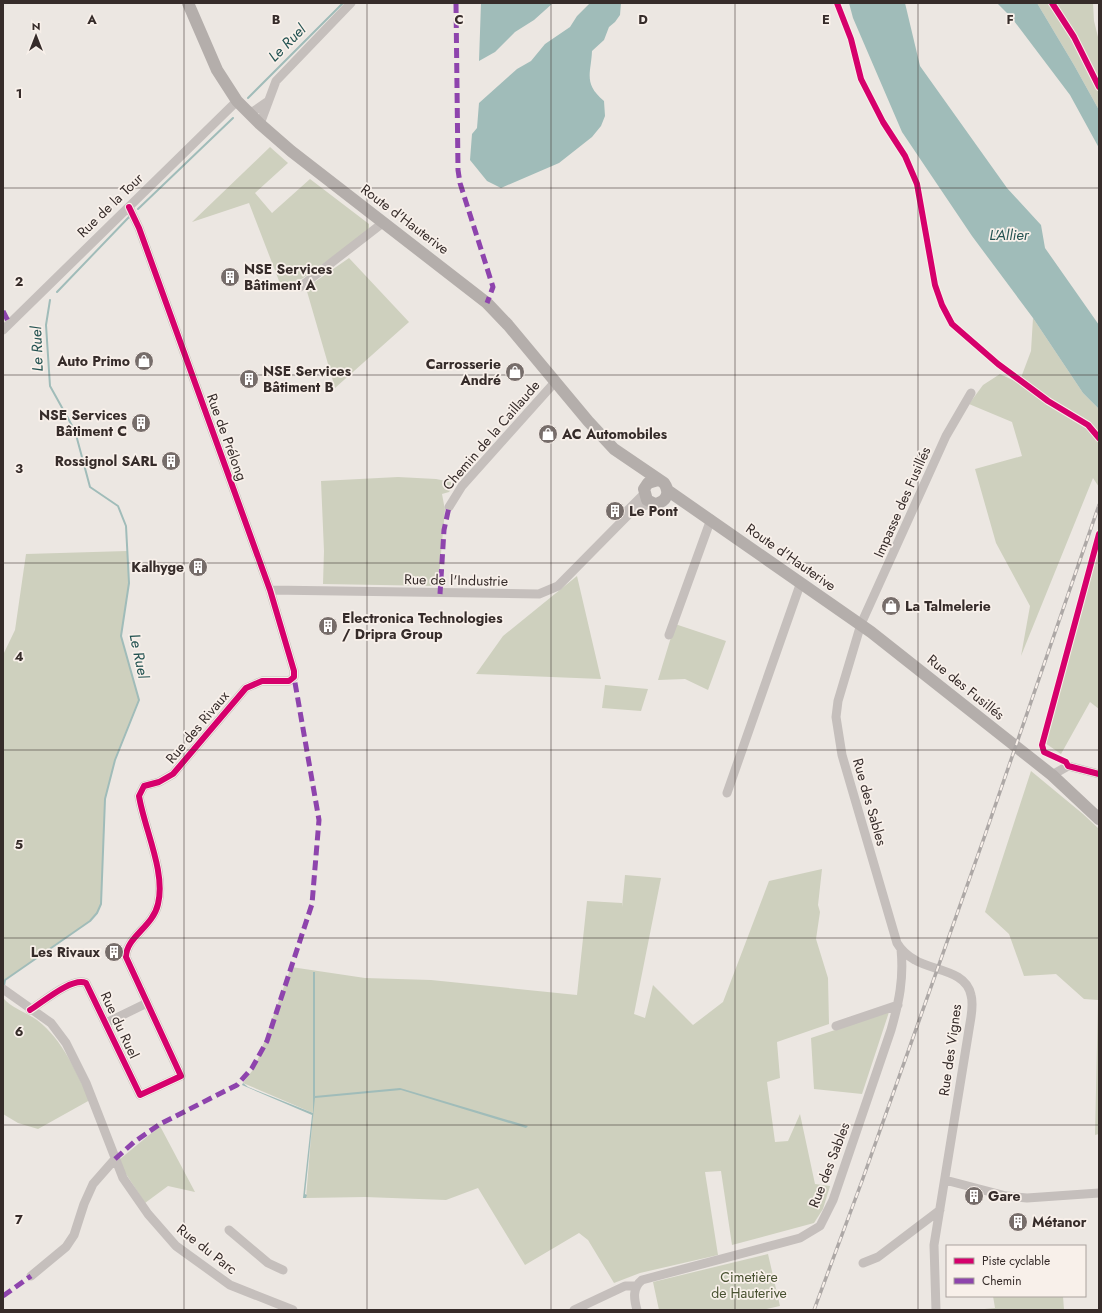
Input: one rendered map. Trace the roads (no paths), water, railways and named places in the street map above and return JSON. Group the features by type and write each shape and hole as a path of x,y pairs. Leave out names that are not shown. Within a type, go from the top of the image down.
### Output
{"main road":[{"name":"Route d'Hauterive","path":"188,3 217,70 237,101 290,151 487,302 512,329 596,430 632,466 640,478 644,492"},
{"name":"Route d'Hauterive","path":"619,452 658,480"},
{"path":"658,480 664,483 667,490 667,496 658,502 647,500 644,492 651,481 658,480"},
{"name":"Route d'Hauterive","path":"667,490 707,516 861,624"},
{"name":"Route d'Hauterive","path":"658,502 674,503 707,516"},
{"name":"Rue des Fusillés","path":"861,624 1099,812"},
{"name":"Rue des Fusillés","path":"1052,775 1099,818"}],"street":[{"path":"260,124 276,81 351,3"},
{"name":"Rue de la Tour","path":"3,330 237,101"},
{"path":"248,112 254,111 267,102"},
{"name":"Rue de Prélong","path":"129,206 139,228 270,590 294,671 294,677"},
{"path":"300,287 384,222"},
{"name":"Chemin de la Caillaude","path":"449,507 462,486 555,382"},
{"name":"Impasse des Fusillés","path":"861,624 946,436 972,392"},
{"name":"Rue de l'Industrie","path":"615,526 629,507 644,492"},
{"name":"Rue de l'Industrie","path":"270,590 539,594 558,586 615,526 633,510 658,502"},
{"path":"669,635 707,516"},
{"path":"727,793 801,582"},
{"name":"Rue des Sables","path":"636,1286 642,1280 652,1276 800,1238 820,1226 833,1200 891,1030 898,1005 903,972 901,949 893,933 842,755 838,732 838,701 861,624"},
{"path":"856,644 871,632"},
{"name":"Rue des Rivaux","path":"181,1076 126,957 127,947 130,942 148,925 155,913 160,888 158,869 139,798 141,790 144,786 159,782 173,774 246,688 262,681 289,681 294,677"},
{"path":"1052,775 1068,766 1099,774"},
{"name":"Rue des Sables","path":"901,949 914,960"},
{"path":"903,972 914,960"},
{"name":"Rue des Vignes","path":"914,960 961,978 969,987 971,995 971,1017 934,1245 936,1310"},
{"name":"Rue du Ruel","path":"30,1010 69,984 81,981 89,986 140,1095 181,1076"},
{"name":"Rue du Parc","path":"3,989 30,1010 51,1023 66,1043 86,1083 123,1178 148,1214 176,1246 230,1285 293,1310"},
{"path":"106,1023 147,1004"},
{"path":"836,1026 898,1005"},
{"path":"31,1276 66,1247 74,1235 84,1204 93,1184 115,1159"},
{"path":"945,1180 1006,1196 1027,1198 1099,1193"},
{"path":"863,1263 878,1257 940,1210"},
{"path":"229,1230 268,1263 283,1270"},
{"path":"574,1310 625,1286 636,1286 634,1292 636,1310"}],"water":[{"path":"481,3 553,3 534,20 515,32 495,52 479,61"},
{"path":"590,3 621,3 620,15 609,27 604,40 592,51 590,72 591,83 597,95 604,101 605,116 601,126 592,137 559,163 501,188 487,181 470,160 472,134 477,128 479,103 517,69 531,61 545,44 570,27 577,16"},
{"name":"L'Allier","path":"849,3 905,3 920,66 1007,188 1041,225 1045,248 1099,325 1099,409 1083,393 1033,318 972,236 902,132 853,18"},
{"path":"997,3 1037,3 1099,110 1099,148 1070,95 1011,17"},
{"path":"313,972 315,972 315,1096 400,1088 528,1126 526,1128 401,1090 315,1098 305,1194 307,1195 306,1198 303,1198 312,1115 242,1085 243,1083 248,1087 313,1113"}],"waterway":[{"name":"Le Ruel","path":"248,98 343,3"},
{"name":"Le Ruel","path":"138,209 233,118"},
{"name":"Le Ruel","path":"57,292 129,217"},
{"name":"Le Ruel","path":"4,986 5,980 90,921 97,913 101,904 105,799 115,760 139,700 121,636 129,583 126,526 118,506 90,487 75,431 50,386 46,325 50,300"}],"railway":[{"path":"814,1310 862,1181 984,838 1099,505"}],"place":[{"name":"NSE Services Bâtiment A","path":"230,277"},
{"name":"Auto Primo","path":"144,361"},
{"name":"Carrosserie André","path":"515,372"},
{"name":"NSE Services Bâtiment B","path":"249,379"},
{"name":"NSE Services Bâtiment C","path":"141,423"},
{"name":"AC Automobiles","path":"548,434"},
{"name":"Rossignol SARL","path":"171,461"},
{"name":"Le Pont","path":"615,511"},
{"name":"Kalhyge","path":"198,567"},
{"name":"La Talmelerie","path":"891,606"},
{"name":"Electronica Technologies / Dripra Group","path":"328,626"},
{"name":"Les Rivaux","path":"114,952"},
{"name":"Gare","path":"974,1196"},
{"name":"Métanor","path":"1018,1222"}],"park label":[{"name":"Cimetière de Hauterive","path":"749,1286"}]}
